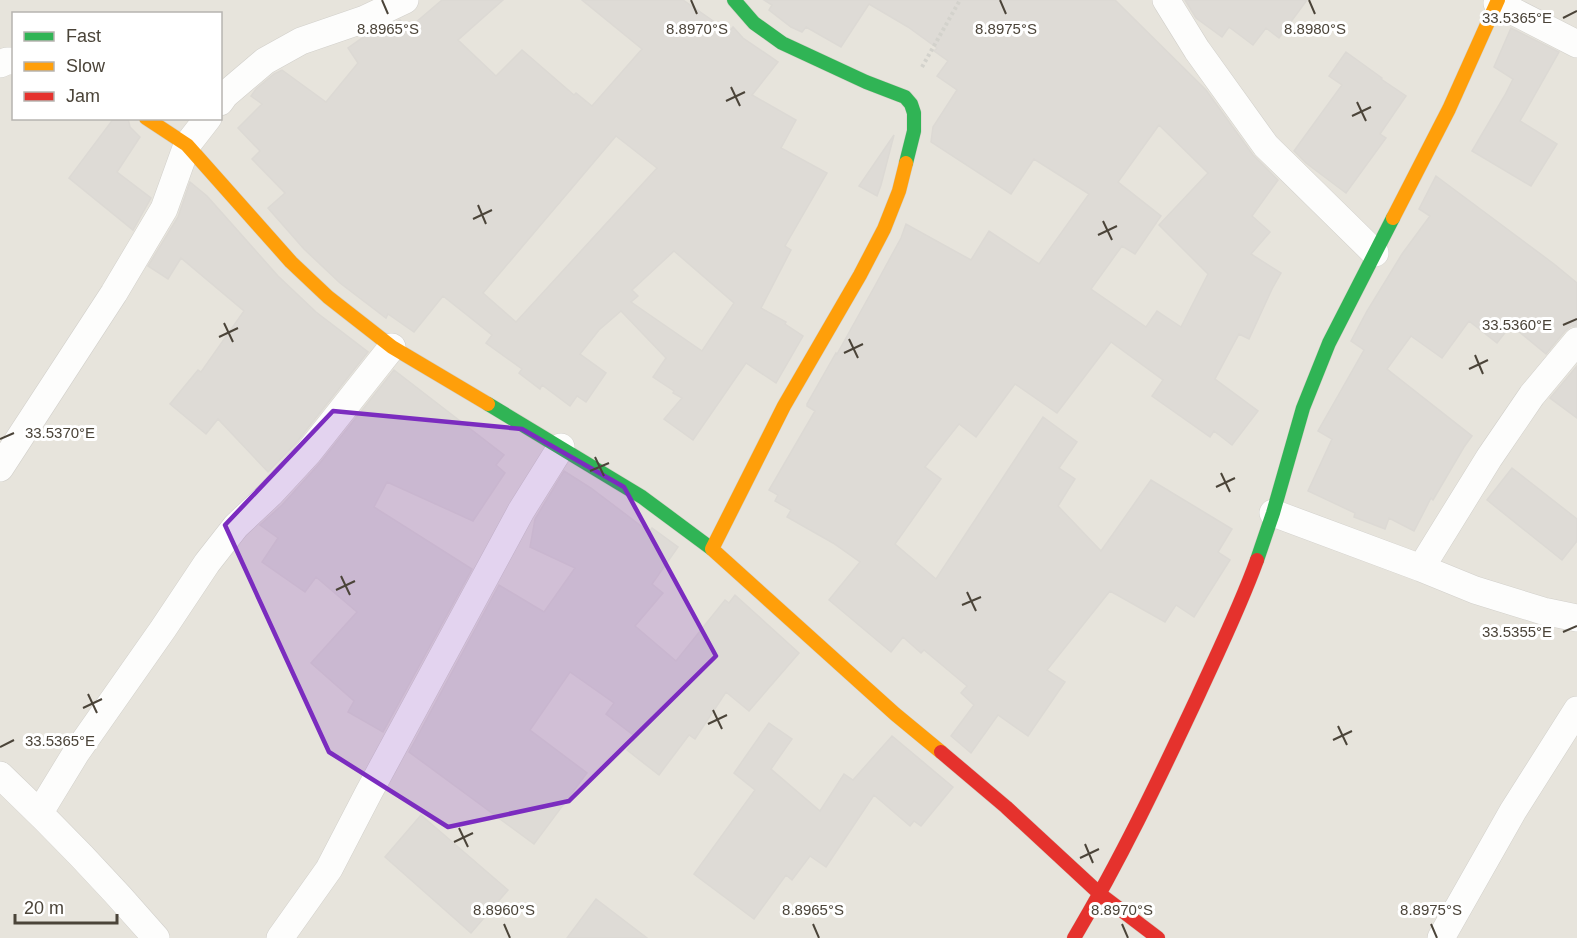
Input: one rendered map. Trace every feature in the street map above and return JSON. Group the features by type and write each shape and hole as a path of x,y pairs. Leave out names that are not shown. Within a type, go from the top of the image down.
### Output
{"street":[{"path":"222,99 265,61 301,41 365,19 405,0"},
{"path":"712,549 784,406 884,229 899,191 914,131 914,113 911,104 904,97 782,43 754,22 735,0"},
{"path":"1166,0 1197,50 1266,146 1375,253"},
{"path":"1074,938 1100,894 1176,743 1246,591 1273,513 1303,408 1329,343 1449,109 1497,2 1577,44"},
{"path":"149,120 188,145 291,262 328,297 392,347 642,497 712,549 895,714 1005,807 1100,894 1158,938"},
{"path":"0,468 114,293 164,209 188,145 207,120"},
{"path":"1421,568 1495,449 1532,395 1577,341"},
{"path":"40,812 76,753 207,563 236,526 308,453 392,347"},
{"path":"280,938 329,869 521,511 561,447"},
{"path":"1273,513 1475,590 1543,611 1577,618"},
{"path":"1441,938 1513,811 1577,710"},
{"path":"0,775 40,812 156,938"}],"path":[{"path":"904,97 960,0"}],"highlighted area":[{"path":"333,411 522,429 624,487 716,656 569,801 448,827 329,752 225,525"}],"shaded area":[{"path":"0,0 1577,0 1577,938 0,938"}],"building":[{"path":"442,0 503,0 458,40 496,76 522,50 574,95 576,93 592,106 642,49 582,0 683,0 729,32 733,27 743,38 778,62 752,95 796,120 781,148 827,173 785,246 791,250 761,308 786,322 785,324 803,336 776,383 746,363 693,440 664,419 682,398 653,377 666,358 621,311 599,330 580,354 606,373 586,402 577,396 570,406 542,385 540,389 519,373 522,369 486,343 492,335 443,296 414,332 388,314 386,318 340,283 304,249 268,208 285,193 252,159 260,151 238,128 262,104 251,96 256,89 282,70 326,102 358,63 348,48 365,36 400,20 408,29","holes":["616,136 657,168 516,322 483,293","674,251 734,303 702,351 631,302 638,296 632,290"]},
{"path":"764,0 1115,0 1206,90 1253,155 1278,180 1252,216 1270,232 1251,254 1281,273 1249,339 1239,334 1215,379 1258,411 1232,445 1214,431 1210,437 1152,396 1163,380 1111,342 1057,413 1015,384 976,437 959,424 925,467 941,479 895,544 936,579 1043,417 1077,442 1059,468 1075,479 1058,506 1101,551 1151,480 1232,529 1218,552 1230,560 1194,617 1176,605 1165,622 1110,591 1047,670 1065,682 1028,736 998,715 971,753 951,736 974,705 961,693 967,686 924,650 921,653 903,637 891,652 829,600 860,562 833,543 787,517 791,510 775,501 778,495 769,490 815,411 807,404 876,284 906,224 971,260 989,231 1039,264 1089,194 1034,159 1011,194 931,142 933,127 957,90 937,76 948,61 934,51 937,48 908,27 869,4 841,47 806,27 802,32 791,27 769,10 772,5","holes":["1159,125 1208,173 1159,225 1208,274 1181,327 1157,311 1146,327 1091,289 1122,246 1135,254 1161,216 1118,182"]},
{"path":"1185,0 1307,0 1279,38 1266,28 1253,45 1229,27 1222,37 1196,18"},
{"path":"1511,28 1559,52 1520,121 1557,144 1531,186 1472,151 1513,79 1494,67"},
{"path":"1346,52 1406,96 1380,134 1386,138 1346,193 1294,151 1342,85 1329,76"},
{"path":"112,120 128,120 130,127 140,137 117,172 151,198 133,230 69,178"},
{"path":"894,135 881,185 877,196 859,186"},
{"path":"1436,176 1577,283 1577,326 1571,326 1565,331 1546,354 1511,325 1497,343 1469,321 1442,358 1411,336 1387,369 1472,436 1433,500 1431,498 1414,531 1389,518 1385,529 1354,517 1355,513 1308,491 1332,439 1318,431 1364,350 1351,341 1402,254 1430,216 1419,209"},
{"path":"190,182 207,196 278,276 316,312 368,352 296,443 268,472 218,419 206,434 170,404 198,370 201,372 244,311 181,258 168,279 148,266 178,217"},
{"path":"1577,366 1577,418 1550,398"},
{"path":"394,370 504,455 496,465 505,473 473,521 387,482 374,507 472,569 383,732 348,712 354,701 311,663 357,612 316,577 305,592 262,562 278,538 260,525 282,505 320,463"},
{"path":"1512,468 1577,519 1577,541 1562,560 1487,500"},
{"path":"564,471 591,488 649,532 652,528 678,547 652,584 663,593 635,626 676,661 725,600 729,603 735,595 799,653 749,711 726,692 695,739 689,735 659,775 627,750 637,738 606,714 614,703 570,672 530,730 587,773 534,844 409,752 499,585 544,612 575,568 530,547 535,519"},
{"path":"769,723 792,739 771,769 820,811 844,774 853,780 892,736 953,787 921,826 914,821 910,826 874,795 826,867 810,856 792,880 786,875 754,919 694,874 755,790 734,773"},
{"path":"421,815 508,890 471,933 385,857"},
{"path":"596,899 647,938 567,938"}],"traffic: fast":[{"path":"734,0 754,23 782,43 866,82 905,97 914,113 914,131 906,163"},
{"path":"1257,560 1303,408 1329,343 1393,218"},
{"path":"488,404 642,497 712,549"}],"traffic: slow":[{"path":"1393,218 1449,109 1498,0"},
{"path":"149,120 187,145 291,262 328,297 392,347 488,404"},
{"path":"712,549 784,406 884,229 899,191 906,163"},
{"path":"712,549 895,714 941,752"}],"traffic: jam":[{"path":"1074,938 1154,789 1197,698 1257,560"},
{"path":"941,752 1006,807 1100,894 1158,938"}]}
